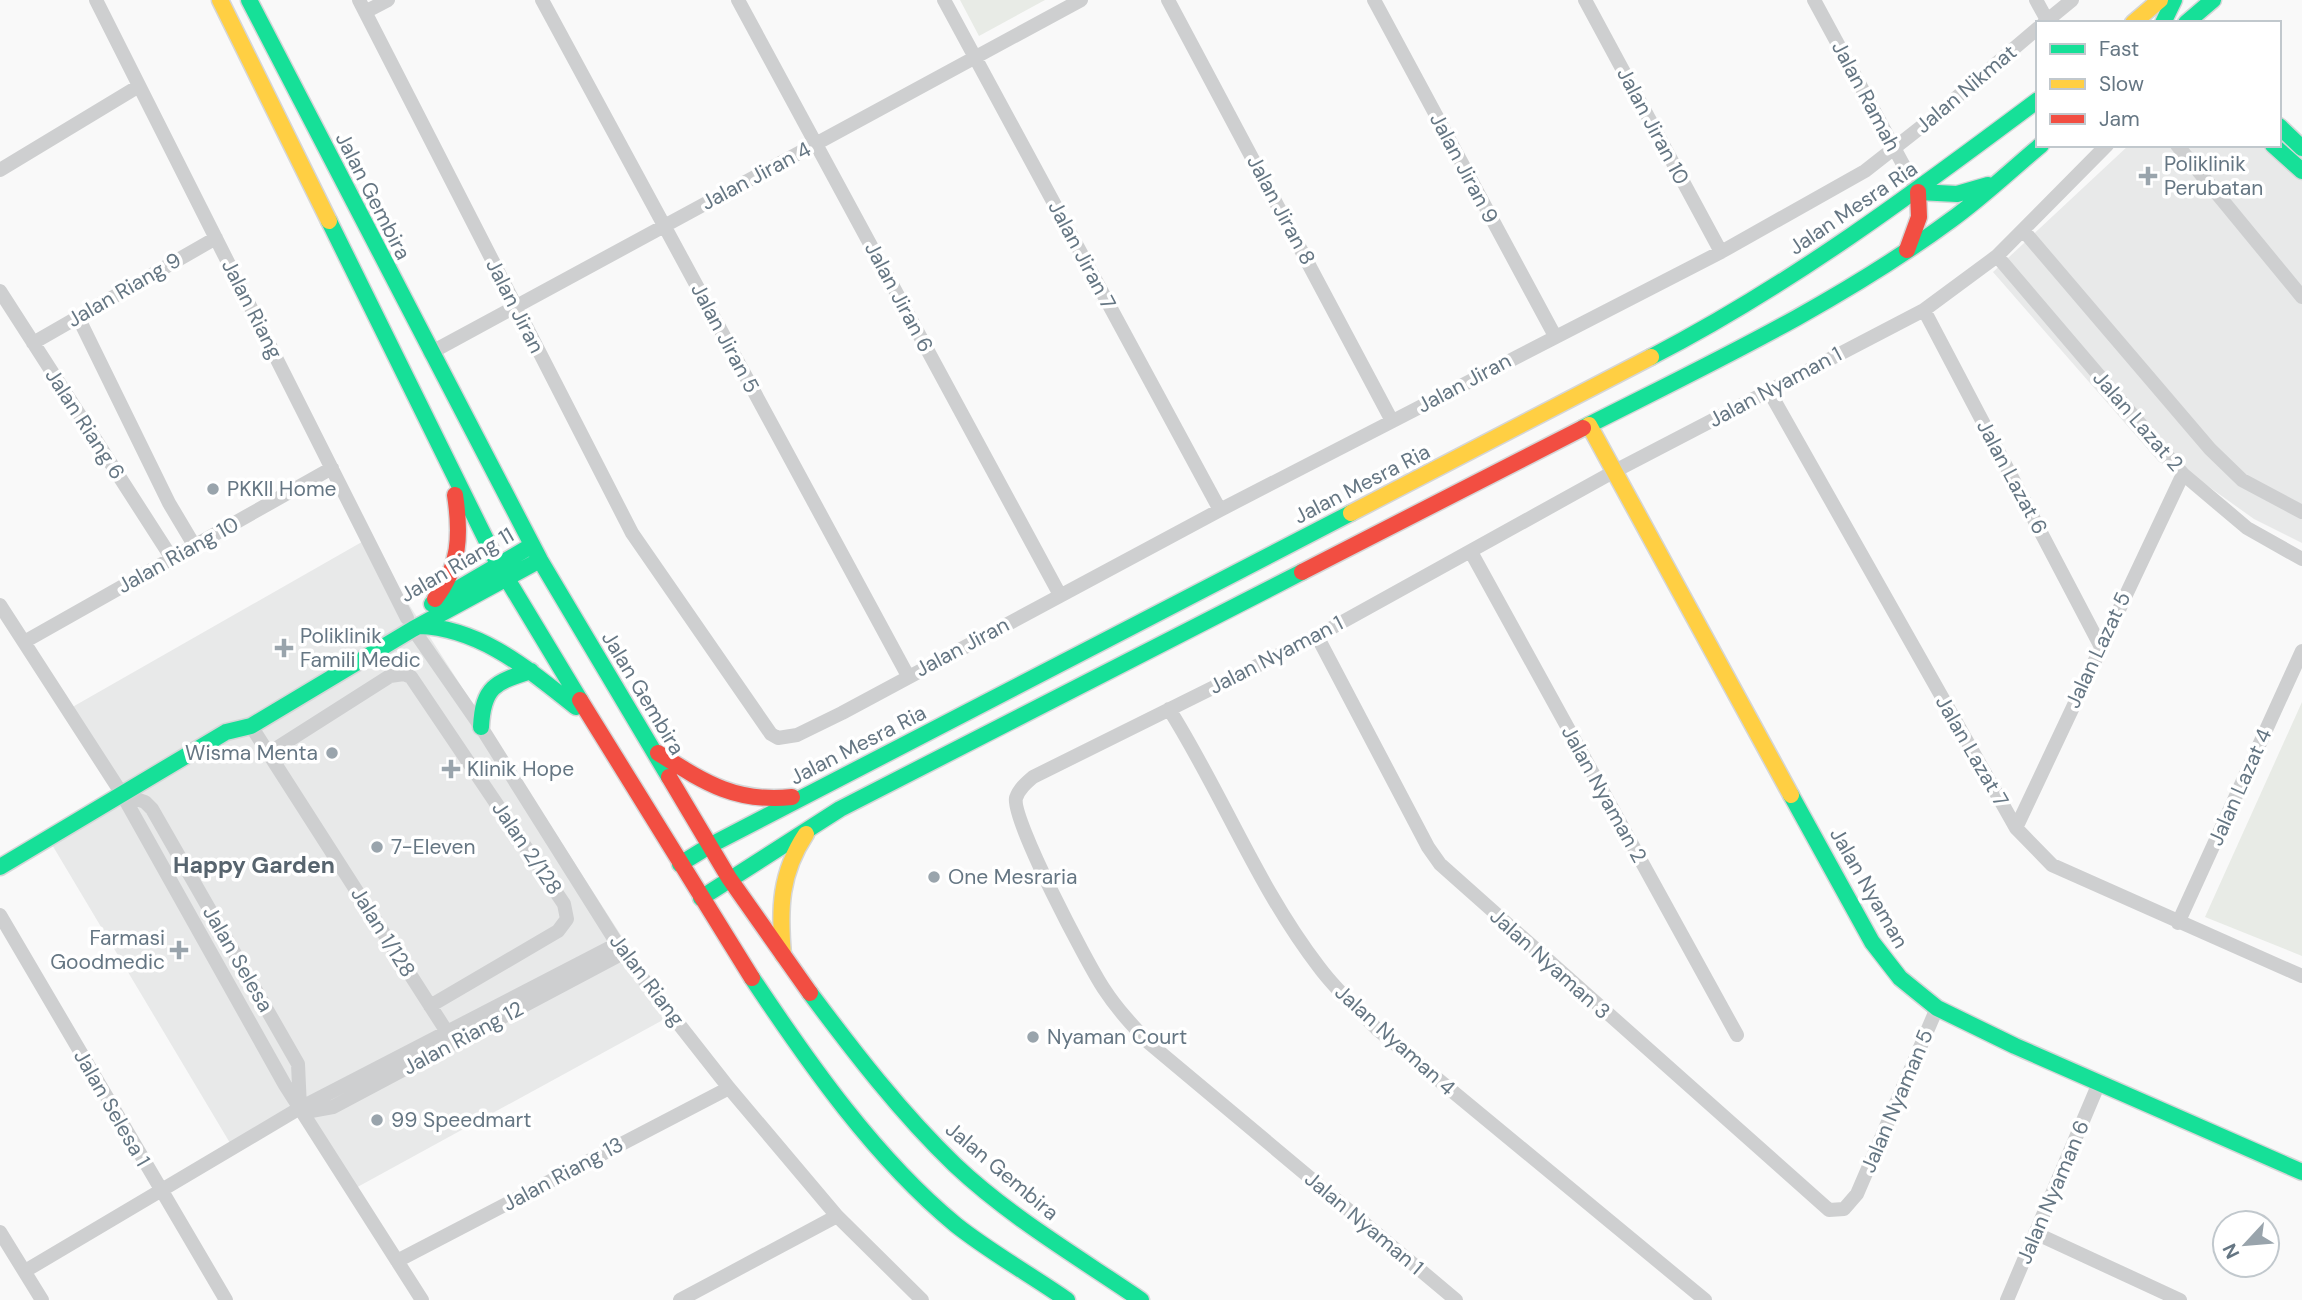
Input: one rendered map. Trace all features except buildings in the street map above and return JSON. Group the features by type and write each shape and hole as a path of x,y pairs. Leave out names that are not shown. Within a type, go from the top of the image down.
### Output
{"main road":[{"path":"220,0 506,579 586,714 701,898 785,1025 845,1106 902,1173 957,1225 1067,1300"},
{"name":"Jalan Gembira","path":"249,0 531,545 729,878 783,957 862,1062 955,1165 1025,1221 1141,1300"},
{"path":"2135,21 2160,0"},
{"path":"2164,21 2174,0"},
{"path":"2188,21 2213,0"},
{"name":"Jalan Mesra Ria","path":"680,864 711,845 1692,336 1918,192 2036,102"},
{"path":"2281,128 2302,148"},
{"path":"701,898 812,826 897,779 1589,425 1706,369 1906,251 2039,147"},
{"path":"2275,147 2302,171"},
{"path":"1906,251 1920,217 1918,192 1957,194 1997,182"},
{"name":"Jalan Nyaman","path":"1589,425 1872,942 1900,978 1937,1008 2302,1172"},
{"path":"429,606 441,592 458,558 460,524 451,471"},
{"name":"Jalan Riang 11","path":"226,732 251,726 413,624 429,606 531,545"},
{"name":"Jalan Riang 11","path":"0,867 226,732 242,715 413,624 540,561"},
{"path":"413,624 472,638 499,650 586,714"},
{"path":"481,727 481,705 485,694 506,678 531,671"},
{"path":"653,750 719,790 745,799 770,801 809,794"},
{"path":"783,957 778,903 782,878 792,852 812,826"}],"street":[{"name":"Jalan Riang","path":"96,0 413,624 620,949 729,1088 837,1216 922,1300"},
{"path":"362,6 388,0"},
{"name":"Jalan Jiran 5","path":"542,0 908,676"},
{"name":"Jalan Jiran 6","path":"738,0 1060,595"},
{"name":"Jalan Jiran 7","path":"944,0 1220,510"},
{"name":"Jalan Jiran 4","path":"430,353 1081,0"},
{"name":"Jalan Jiran 8","path":"1168,0 1392,421"},
{"name":"Jalan Jiran 9","path":"1374,0 1555,336"},
{"name":"Jalan Jiran 10","path":"1585,0 1721,252"},
{"name":"Jalan Ramah","path":"1814,0 1918,192"},
{"path":"2036,0 2042,21"},
{"name":"Jalan Nikmat","path":"2047,21 2072,0"},
{"name":"Jalan Jiran","path":"362,6 632,533 771,734 778,738 797,735 1220,510 1721,252 1865,171 1894,148"},
{"name":"Jalan Nikmat","path":"1894,148 2036,30"},
{"path":"0,170 139,86"},
{"name":"Jalan Nyaman 1","path":"1456,1300 1149,1044 1123,1015 1090,965 1022,827 1016,799 1021,788 1033,777 1317,636 1615,471 1924,310 1997,256 2105,147"},
{"path":"2179,147 2302,297"},
{"name":"Jalan Lazat 2","path":"2023,230 2210,449 2242,480 2302,512"},
{"name":"Jalan Riang 9","path":"33,342 216,238"},
{"name":"Jalan Lazat 2","path":"1997,256 2183,474 2247,528 2302,559"},
{"name":"Jalan Riang 6","path":"0,291 171,557"},
{"name":"Jalan Lazat 6","path":"1924,310 2100,645"},
{"name":"Jalan Riang 6","path":"78,317 169,503 194,545"},
{"name":"Jalan Lazat 7","path":"1769,391 2016,828 2052,865 2302,976"},
{"name":"Jalan Riang 10","path":"24,642 332,468"},
{"name":"Jalan Lazat 5","path":"2016,828 2100,645 2183,474"},
{"name":"Jalan Nyaman 2","path":"1471,552 1737,1035"},
{"name":"Jalan Selesa","path":"0,605 122,794 300,1108 422,1300"},
{"name":"Jalan Nyaman 3","path":"1317,636 1427,847 1452,876 1829,1210 1844,1209 1857,1194"},
{"name":"Jalan Lazat 4","path":"2178,923 2302,651"},
{"name":"Jalan 2/128","path":"269,753 390,676 404,674 411,677 564,904 567,919 558,931 430,1006"},
{"name":"Jalan Nyaman 4","path":"1170,709 1280,909 1318,967 1346,999 1377,1029 1705,1300"},
{"name":"Jalan 1/128","path":"251,726 447,1032"},
{"name":"Jalan Selesa","path":"122,794 149,805 298,1064 300,1108"},
{"name":"Jalan Selesa 1","path":"0,915 226,1300"},
{"name":"Jalan Riang 12","path":"25,1271 300,1108 447,1032 620,949"},
{"name":"Jalan Riang 12","path":"300,1108 311,1111 333,1107 620,949"},
{"name":"Jalan Nyaman 5","path":"1857,1194 1937,1008"},
{"name":"Jalan Nyaman 6","path":"2007,1300 2099,1083"},
{"name":"Jalan Riang 13","path":"397,1261 729,1088"},
{"path":"680,1300 837,1216"},
{"path":"0,1231 42,1300"},
{"path":"2035,1233 2180,1300"}],"shaded area":[{"path":"960,0 1045,0 979,36"},
{"path":"2127,147 2267,147 2302,175 2302,543 2254,519 2198,479 2159,462 1993,272"},
{"path":"367,539 672,1015 352,1190 300,1108 233,1148 48,838 121,794 69,709"},
{"path":"2302,702 2302,956 2205,917"}],"traffic: fast":[{"path":"249,0 540,560 669,777"},
{"path":"2164,21 2174,0"},
{"path":"2188,21 2213,0"},
{"path":"1651,357 1802,269 1898,203 2036,101"},
{"path":"2281,128 2302,148"},
{"path":"1583,428 1772,332 1863,279 1963,211 2039,147"},
{"path":"2275,147 2302,171"},
{"path":"1918,192 1957,194 1988,185"},
{"path":"329,221 498,564 580,700"},
{"path":"680,864 711,845 1351,513"},
{"path":"432,604 531,546"},
{"path":"0,867 226,732 251,726 413,629 540,560"},
{"path":"701,898 840,809 1302,572"},
{"path":"419,626 463,634 484,643 522,666 576,707"},
{"path":"481,727 485,703 493,688 531,671"},
{"path":"1791,795 1872,942 1900,978 1937,1008 2015,1046 2302,1172"},
{"path":"752,978 845,1109 926,1199 983,1245 1067,1300"},
{"path":"810,993 897,1103 955,1165 1021,1219 1141,1300"}],"traffic: slow":[{"path":"220,0 329,221"},
{"path":"2135,21 2160,0"},
{"path":"1351,513 1651,357"},
{"path":"1589,425 1791,795"},
{"path":"783,955 783,892 791,863 806,834"}],"traffic: jam":[{"path":"1907,250 1919,217 1918,192"},
{"path":"1302,572 1583,428"},
{"path":"435,599 450,575 457,550 455,495"},
{"path":"580,700 752,978"},
{"path":"658,753 721,788 753,797 792,797"},
{"path":"669,777 729,878 810,993"}],"place":[{"name":"Poliklinik Perubatan","path":"2148,176"},
{"name":"PKKII Home","path":"213,489"},
{"name":"Poliklinik Famili Medic","path":"284,648"},
{"name":"Wisma Menta","path":"332,753"},
{"name":"Klinik Hope","path":"451,769"},
{"name":"7-Eleven","path":"377,847"},
{"name":"One Mesraria","path":"934,877"},
{"name":"Farmasi Goodmedic","path":"179,950"},
{"name":"Nyaman Court","path":"1033,1037"},
{"name":"99 Speedmart","path":"377,1120"}],"district":[{"name":"Happy Garden","path":"254,865"}]}
